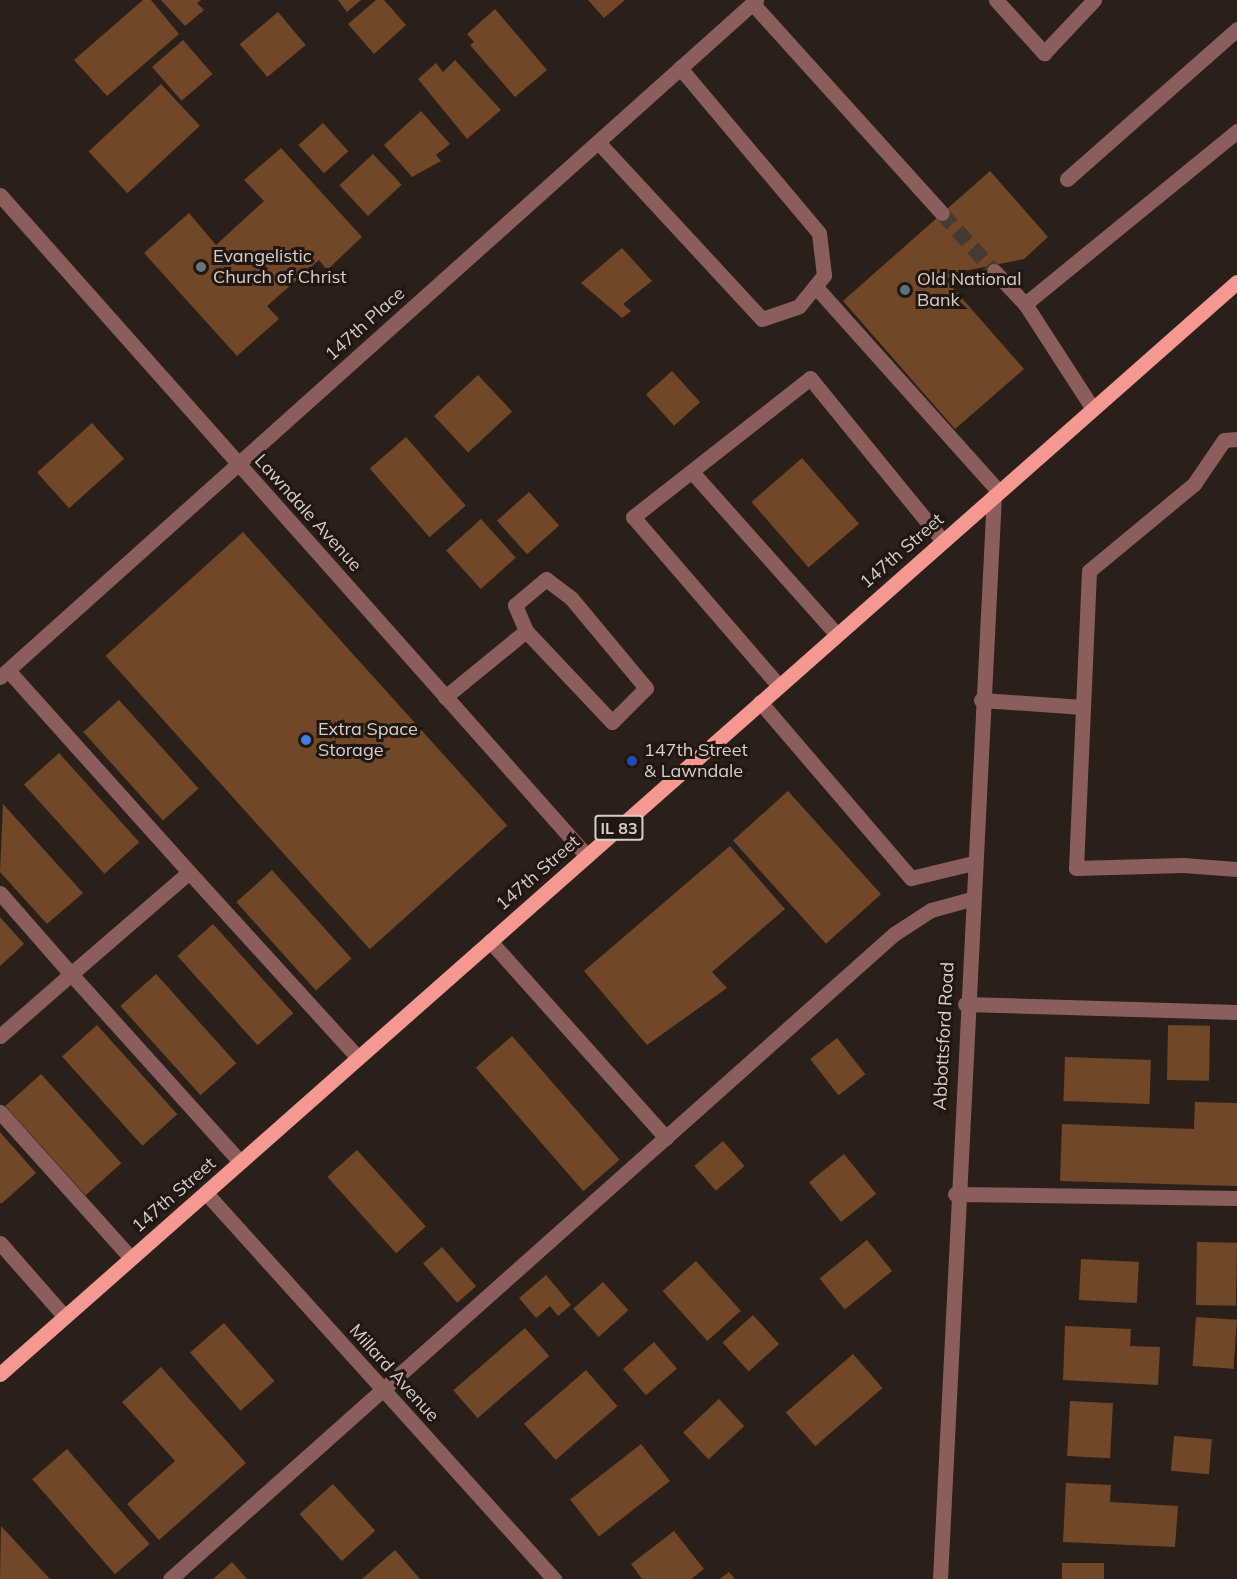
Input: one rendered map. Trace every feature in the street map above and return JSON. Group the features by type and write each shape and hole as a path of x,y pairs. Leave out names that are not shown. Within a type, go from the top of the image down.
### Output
{"main road":[{"name":"147th Street","path":"0,1374 1237,282"}],"street":[{"path":"996,0 1044,53 1094,0"},
{"path":"754,2 942,213"},
{"name":"147th Place","path":"4,674 754,2"},
{"path":"1067,178 1237,29"},
{"path":"597,142 762,319 799,306 824,274 819,233 680,68"},
{"path":"1025,304 1237,130"},
{"name":"Lawndale Avenue","path":"0,195 587,856"},
{"path":"994,271 1025,304 1093,409"},
{"path":"815,286 997,494"},
{"path":"778,686 633,518 810,378 943,541"},
{"path":"1237,440 1224,440 1194,484 1089,571 1076,868 1237,869"},
{"path":"692,472 837,635"},
{"name":"Abbottsford Road","path":"940,1579 965,1004 981,700 997,494"},
{"path":"546,579 571,598 646,688 612,722 526,631 515,605 546,579"},
{"path":"445,697 526,631"},
{"path":"4,674 189,872 358,1058"},
{"path":"981,700 1083,706"},
{"path":"760,702 911,878 973,863"},
{"path":"0,1036 189,872"},
{"path":"0,892 240,1162"},
{"path":"170,1579 384,1391 894,934 931,910 971,898"},
{"path":"490,941 666,1138"},
{"path":"965,1004 1237,1012"},
{"path":"0,1112 131,1258"},
{"name":"Millard Avenue","path":"206,1193 554,1579"},
{"path":"956,1194 1237,1198"},
{"path":"0,1243 65,1317"}],"building":[{"path":"143,0 151,0 179,34 107,96 74,60"},
{"path":"161,0 201,0 197,3 204,10 185,26"},
{"path":"338,0 361,0 347,12"},
{"path":"376,0 384,0 406,25 374,54 348,24"},
{"path":"588,0 625,0 604,18"},
{"path":"495,9 547,70 515,97 470,45 474,42 467,34"},
{"path":"278,12 306,45 267,77 240,44"},
{"path":"183,40 213,74 182,101 152,67"},
{"path":"455,60 501,110 467,139 418,79 436,63 443,72"},
{"path":"161,84 200,126 127,193 89,152"},
{"path":"421,111 450,144 436,155 441,161 412,177 384,145"},
{"path":"323,123 348,151 324,173 298,145"},
{"path":"281,148 362,237 327,270 319,260 267,306 279,319 237,356 144,253 189,213 216,245 264,201 244,180"},
{"path":"373,154 402,185 368,216 339,185"},
{"name":"Old National Bank","path":"990,171 1048,237 1024,259 954,273 946,280 1024,369 955,429 843,301"},
{"path":"622,248 652,281 623,304 631,311 622,318 581,283"},
{"path":"672,371 700,402 674,426 646,394"},
{"path":"478,375 512,412 468,452 434,416"},
{"path":"92,423 124,459 69,508 37,473"},
{"path":"406,437 466,506 429,537 370,468"},
{"path":"802,458 859,524 809,568 751,502"},
{"path":"529,492 559,525 527,554 497,521"},
{"path":"481,519 516,558 481,589 446,550"},
{"name":"Extra Space Storage","path":"243,532 507,826 370,949 106,656"},
{"path":"119,700 199,788 163,821 83,732"},
{"path":"59,753 139,842 104,874 24,784"},
{"path":"788,791 881,894 826,944 733,841"},
{"path":"3,804 83,893 47,924 0,872"},
{"path":"730,846 785,909 712,972 727,988 647,1045 584,971"},
{"path":"272,870 352,958 316,991 236,902"},
{"path":"0,917 24,944 0,966"},
{"path":"213,924 293,1013 258,1045 177,956"},
{"path":"156,974 236,1063 201,1095 120,1006"},
{"path":"97,1025 177,1114 142,1146 62,1056"},
{"path":"1168,1025 1210,1026 1209,1081 1167,1080"},
{"path":"512,1036 620,1160 583,1191 476,1067"},
{"path":"837,1038 865,1074 839,1095 810,1059"},
{"path":"1065,1057 1151,1060 1149,1104 1063,1101"},
{"path":"41,1074 121,1163 86,1195 5,1106"},
{"path":"1195,1102 1237,1103 1237,1186 1060,1181 1062,1124 1194,1129"},
{"path":"0,1132 36,1173 1,1204 0,1202"},
{"path":"723,1141 745,1166 716,1191 694,1166"},
{"path":"357,1150 426,1227 396,1253 327,1177"},
{"path":"844,1154 876,1194 841,1222 809,1182"},
{"path":"867,1240 892,1271 845,1309 820,1278"},
{"path":"1197,1242 1237,1243 1236,1306 1196,1305"},
{"path":"442,1247 476,1286 457,1303 423,1263"},
{"path":"1081,1259 1139,1262 1137,1303 1079,1300"},
{"path":"696,1261 741,1311 707,1341 663,1291"},
{"path":"546,1275 571,1305 558,1316 550,1306 536,1318 519,1298"},
{"path":"603,1282 628,1310 599,1337 573,1309"},
{"path":"753,1315 779,1344 749,1371 723,1342"},
{"path":"1196,1317 1237,1320 1233,1369 1193,1366"},
{"path":"224,1323 275,1381 241,1411 190,1353"},
{"path":"1065,1326 1131,1329 1130,1346 1160,1347 1158,1385 1063,1380"},
{"path":"525,1328 549,1356 478,1418 453,1390"},
{"path":"654,1342 677,1368 646,1395 623,1369"},
{"path":"853,1354 883,1388 815,1446 786,1412"},
{"path":"161,1367 246,1463 159,1540 127,1504 175,1461 122,1402"},
{"path":"586,1370 617,1406 556,1460 524,1424"},
{"path":"719,1399 744,1426 708,1459 683,1432"},
{"path":"1070,1401 1113,1403 1110,1458 1067,1456"},
{"path":"1174,1436 1212,1439 1209,1474 1171,1471"},
{"path":"641,1444 670,1481 599,1536 570,1499"},
{"path":"67,1449 150,1544 115,1574 32,1479"},
{"path":"1066,1483 1111,1485 1110,1502 1178,1506 1175,1547 1063,1542"},
{"path":"333,1484 375,1531 342,1561 300,1514"},
{"path":"1,1526 50,1579 0,1579"},
{"path":"674,1531 704,1569 691,1579 642,1579 631,1564"},
{"path":"395,1550 420,1579 362,1579"},
{"path":"232,1562 247,1579 213,1579"},
{"path":"1062,1563 1104,1563 1104,1579 1062,1579"},
{"path":"729,1572 735,1579 720,1579"}],"tunnel":[{"path":"942,213 994,271"}],"place":[{"name":"Evangelistic Church of Christ","path":"201,267"},
{"name":"Old National Bank","path":"905,290"},
{"name":"Extra Space Storage","path":"306,740"},
{"name":"147th Street & Lawndale","path":"632,761"}]}
